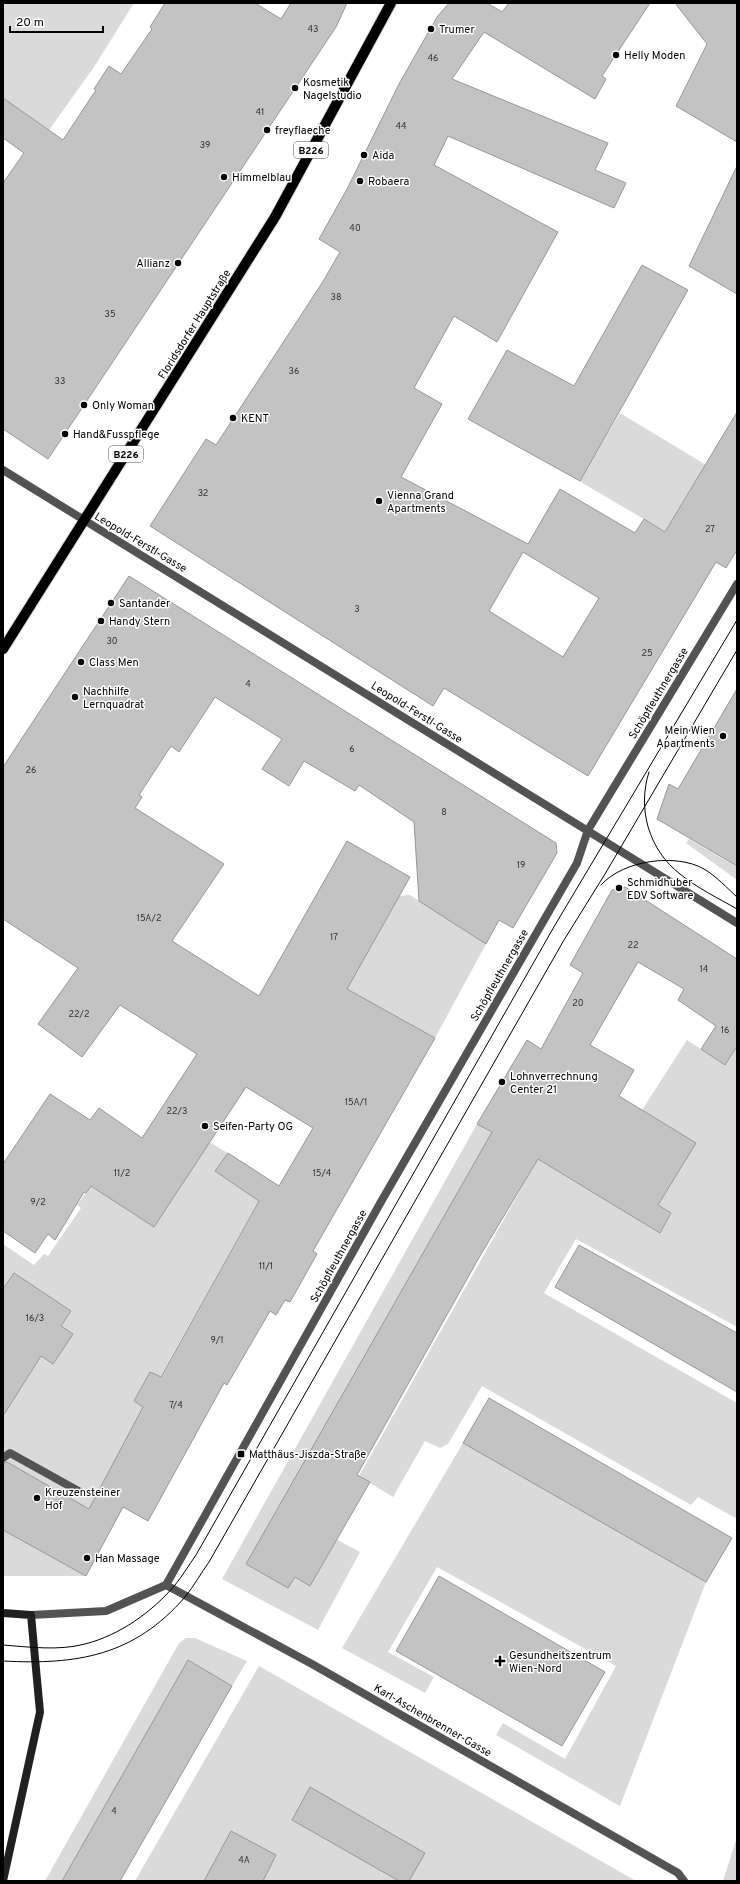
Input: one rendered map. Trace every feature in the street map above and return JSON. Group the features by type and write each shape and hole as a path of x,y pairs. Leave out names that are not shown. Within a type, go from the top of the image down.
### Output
{"main road":[{"name":"Floridsdorfer Hauptstraße","path":"3,649 275,217 391,3"}],"street":[{"name":"Leopold-Ferstl-Gasse","path":"3,470 737,923"},
{"name":"Schöpfleuthnergasse","path":"166,1585 378,1207 577,862 588,830 737,584"},
{"path":"3,1458 10,1453 82,1493"},
{"path":"3,1613 31,1615 106,1612 166,1585"},
{"name":"Karl-Aschenbrenner-Gasse","path":"166,1585 312,1664 666,1866 678,1873 684,1881"},
{"path":"3,1881 40,1712 31,1615"}],"shaded area":[{"path":"3,3 134,3 94,67 49,130 3,98"},
{"path":"620,413 716,471 705,493 692,486 677,512 678,539 579,481"},
{"path":"689,839 737,867 737,880 686,843"},
{"path":"410,895 486,944 435,1038 347,989 399,896"},
{"path":"687,1040 725,1065 737,1046 737,1327 576,1239 544,1293 737,1403 737,1519 698,1497 691,1505 482,1386 448,1444 440,1448 425,1441 393,1497 359,1476 538,1159 660,1233 671,1213 658,1205 696,1143 642,1110"},
{"path":"477,1124 492,1132 246,1564 295,1577 310,1586 336,1539 360,1552 318,1630 222,1579"},
{"path":"209,1142 246,1164 233,1183 249,1193 261,1174 279,1187 259,1200 160,1377 150,1372 134,1401 144,1408 89,1509 11,1464 3,1478 3,1416 41,1356 53,1364 73,1334 61,1326 71,1311 25,1280 14,1294 4,1287 3,1289 3,1244 34,1265 44,1254 48,1256 81,1208 77,1205 91,1186 154,1226"},
{"path":"463,1443 706,1582 620,1806 496,1735 503,1723 565,1759 616,1666 437,1567 388,1652 434,1677 425,1693 342,1648"},
{"path":"3,1530 86,1576 3,1576"},
{"path":"186,1638 195,1638 247,1661 232,1686 188,1660 63,1881 45,1881 179,1643"},
{"path":"259,1666 636,1881 135,1881"},
{"path":"737,1837 737,1881 723,1881"}],"building":[{"path":"165,3 255,3 281,19 291,3 347,3 336,27 48,459 3,429 3,183 24,153 3,138 3,98 63,140 96,90 94,89 109,66 121,74 152,29 150,27"},
{"path":"449,3 487,3 502,12 509,3 650,3 602,76 606,79 595,99 484,32 452,79 608,143 595,170 626,183 614,208 448,136 434,165 558,232 497,342 454,316 414,388 442,404 401,477 528,544 560,489 635,533 644,519 665,532 737,412 737,550 726,568 716,562 588,776 444,688 433,706 150,526 206,439 216,445 322,283 340,252 319,239 347,189 399,84 437,17","holes":["523,552 599,598 563,657 489,611"]},
{"path":"675,3 737,3 737,142 676,106 707,44"},
{"path":"737,166 737,294 689,266"},
{"path":"642,265 688,290 580,481 468,419 507,350 574,386"},
{"path":"129,576 556,843 557,853 513,928 499,920 486,944 419,901 414,822 359,785 355,791 304,761 289,786 262,769 282,739 215,697 179,752 171,746 139,795 142,797 135,808 224,864 172,941 259,996 347,841 410,877 347,989 435,1038 313,1251 317,1254 290,1302 285,1300 276,1315 270,1311 227,1385 224,1383 148,1521 123,1507 86,1576 3,1530 3,1463 7,1462 89,1509 143,1407 134,1401 150,1372 161,1377 259,1201 215,1171 228,1153 279,1186 313,1128 246,1087 154,1227 91,1186 86,1193 84,1192 55,1240 48,1234 35,1253 3,1231 3,1164 50,1094 90,1120 99,1108 142,1138 197,1054 120,1005 82,1057 38,1024 78,968 3,919 3,767"},
{"name":"Mein Wien Apartments","path":"737,689 737,866 657,819 669,784 678,789"},
{"path":"625,887 737,959 737,1046 725,1065 701,1049 716,1026 678,1000 684,989 638,962 590,1045 634,1070 619,1096 696,1143 658,1205 671,1213 660,1233 538,1159 480,1256 357,1475 370,1482 310,1586 295,1577 288,1588 246,1564 492,1132 477,1124 527,1040 541,1049 583,973 570,965 612,890"},
{"path":"579,1245 737,1333 737,1392 555,1287"},
{"path":"14,1273 71,1311 61,1326 73,1334 53,1364 41,1356 3,1416 3,1289"},
{"path":"489,1398 732,1538 706,1582 463,1443"},
{"name":"Gesundheitszentrum Wien-Nord","path":"439,1576 605,1672 562,1746 396,1651"},
{"path":"188,1660 232,1686 120,1881 62,1881"},
{"path":"310,1787 425,1853 409,1881 399,1881 292,1820"},
{"path":"231,1831 276,1855 263,1881 204,1881"}],"tram line":[{"path":"3,1645 44,1648 65,1647 85,1644 98,1640 111,1635 146,1613 166,1595 181,1578 196,1555 555,925 737,620"},
{"path":"3,1661 55,1661 103,1653 125,1644 145,1632 166,1617 188,1593 209,1562 564,940 605,874 737,650"},
{"path":"649,772 644,800 645,814 648,828 660,853 680,874 700,888 737,909"},
{"path":"601,885 611,876 636,865 665,860 679,861 704,869 737,897"}],"place":[{"name":"Trumer","path":"431,29"},
{"name":"Helly Moden","path":"616,55"},
{"name":"Kosmetik Nagelstudio","path":"295,88"},
{"name":"freyflaeche","path":"267,130"},
{"name":"Aida","path":"364,155"},
{"name":"Himmelblau","path":"224,177"},
{"name":"Robaera","path":"360,181"},
{"name":"Allianz","path":"178,263"},
{"name":"Only Woman","path":"84,405"},
{"name":"KENT","path":"233,418"},
{"name":"Hand&Fusspflege","path":"65,434"},
{"name":"Vienna Grand Apartments","path":"379,501"},
{"name":"Santander","path":"111,603"},
{"name":"Handy Stern","path":"101,621"},
{"name":"Class Men","path":"81,662"},
{"name":"Nachhilfe Lernquadrat","path":"75,697"},
{"name":"Mein Wien Apartments","path":"723,736"},
{"name":"Schmidhuber EDV Software","path":"619,888"},
{"name":"Lohnverrechnung Center 21","path":"502,1082"},
{"name":"Seifen-Party OG","path":"205,1126"},
{"name":"Matthäus-Jiszda-Straße","path":"241,1454"},
{"name":"Kreuzensteiner Hof","path":"37,1498"},
{"name":"Han Massage","path":"87,1558"},
{"name":"Gesundheitszentrum Wien-Nord","path":"500,1661"}]}
